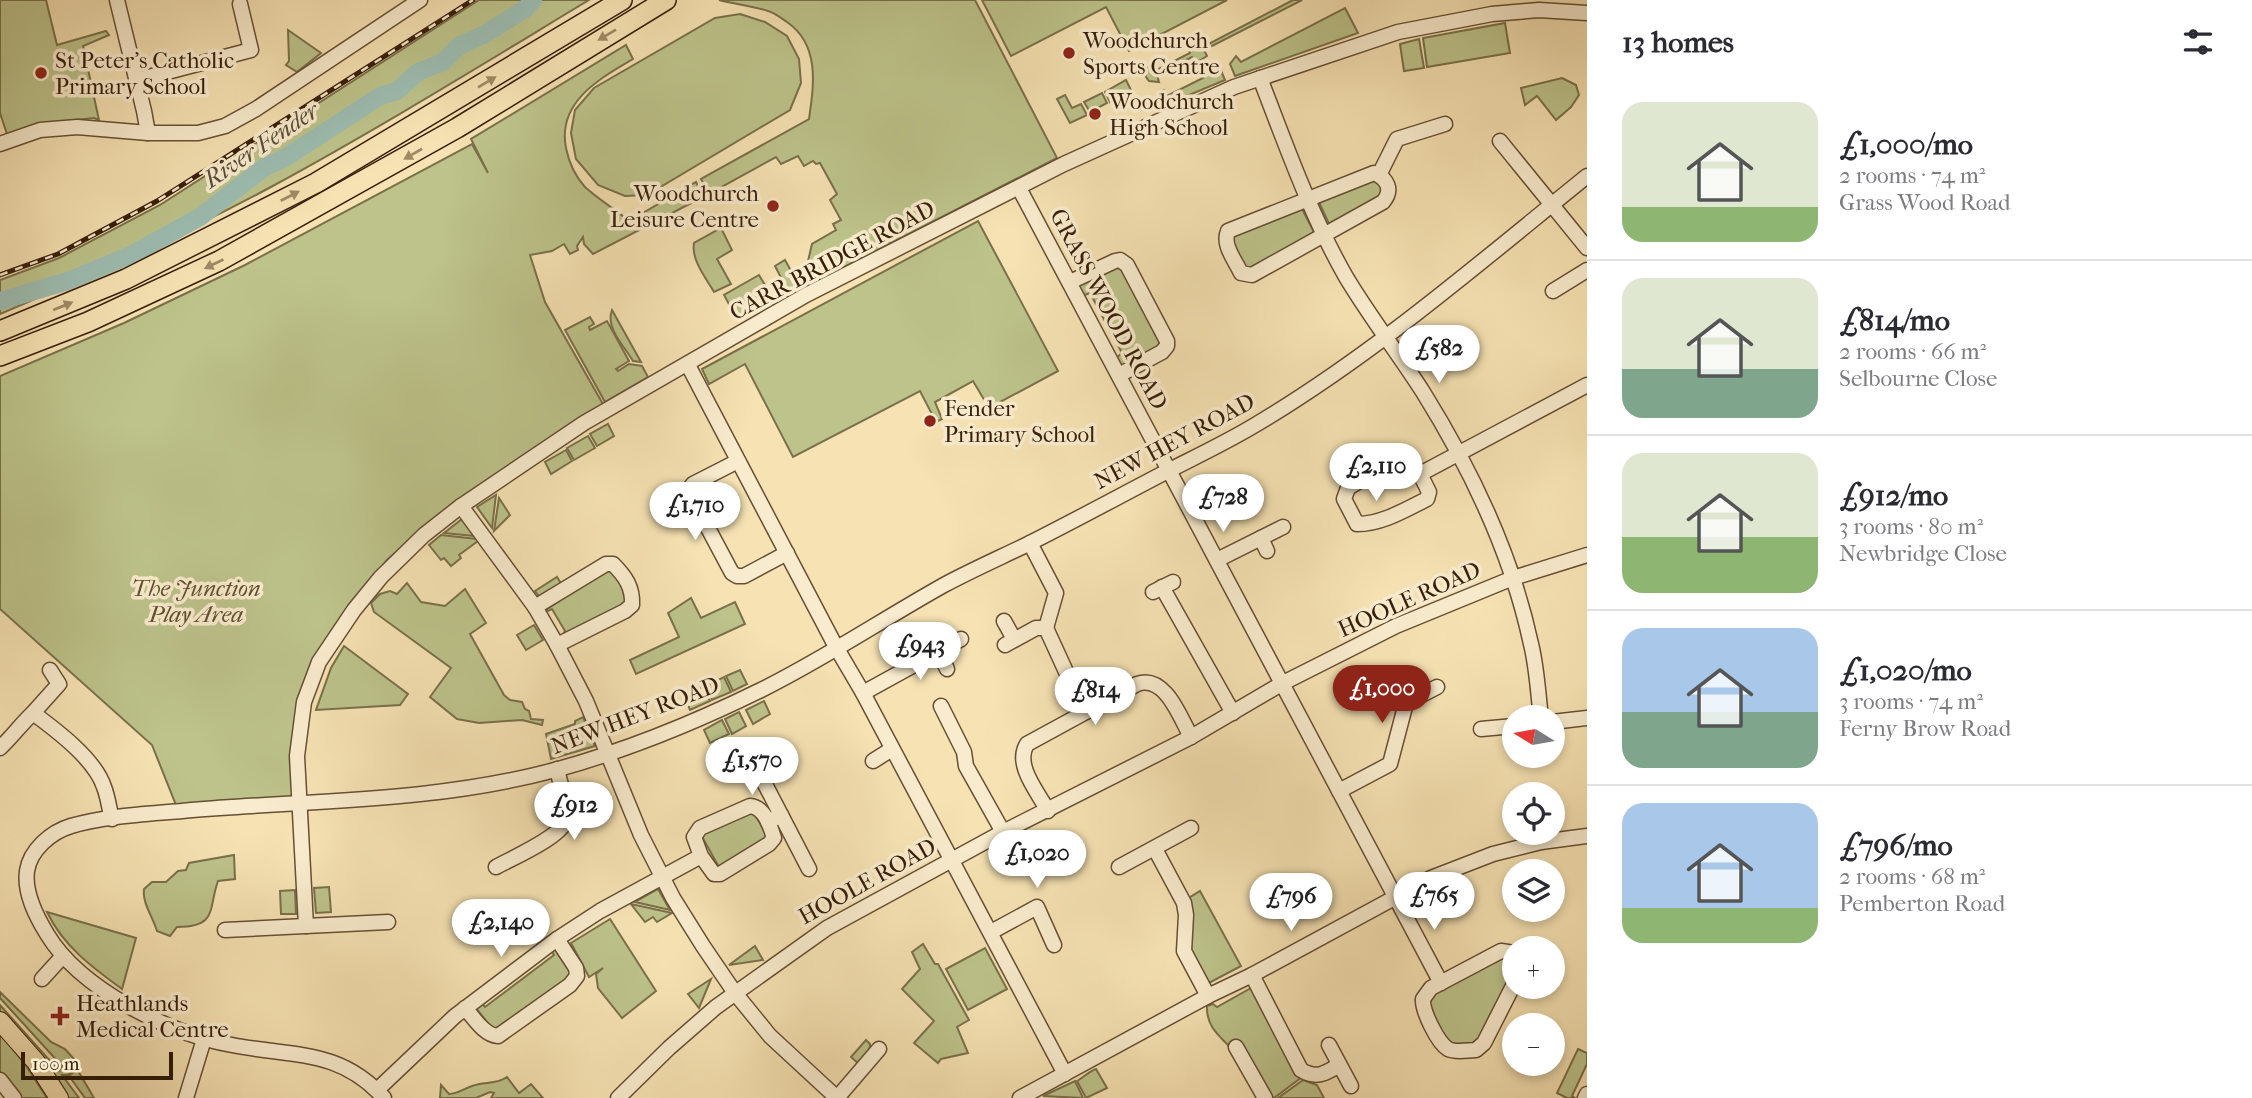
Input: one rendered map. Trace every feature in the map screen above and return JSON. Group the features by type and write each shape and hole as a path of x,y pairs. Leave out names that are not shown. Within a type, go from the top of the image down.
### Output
{"highway":[{"path":"0,331 126,279 316,183 622,0"},
{"path":"0,356 88,322 219,261 457,128 666,0"}],"main road":[{"path":"0,1021 36,1062 59,1098"}],"street":[{"path":"117,0 148,133"},
{"path":"0,144 40,130 76,127 198,134 225,126 256,109 420,0"},
{"path":"137,80 251,50 239,2"},
{"name":"CARR BRIDGE ROAD","path":"306,926 297,756 304,702 319,662 380,577 461,506 584,422 688,365 806,295 1160,120 1260,78 1398,32 1472,17 1539,10 1587,13"},
{"path":"1260,78 1307,198 1345,275 1384,338 1421,389 1477,490 1513,578 1531,643 1539,705"},
{"path":"1379,175 1397,139 1445,124"},
{"path":"1500,141 1550,206 1587,248"},
{"path":"1374,173 1379,175 1388,183 1387,196 1383,202 1247,275 1241,273 1227,245 1226,236 1233,229 1363,176 1374,173"},
{"name":"NEW HEY ROAD","path":"381,1094 358,1074 322,1057 204,1039 152,1019 134,1009 62,957 44,930 30,901 26,878 28,864 34,853 51,836 71,826 234,805 437,793 556,769 663,733 763,689 949,583 1244,432 1340,372 1587,176"},
{"name":"GRASS WOOD ROAD","path":"1018,188 1441,983"},
{"path":"1070,282 1115,261 1120,260 1127,265 1167,341 1167,346 1162,352 1119,375"},
{"path":"1553,291 1587,270"},
{"path":"688,365 836,648 863,693 1065,1074"},
{"path":"1420,474 1587,386"},
{"path":"1401,456 1409,458 1420,474 1429,492 1427,499 1372,524 1357,524 1343,499 1348,488 1401,456"},
{"path":"738,461 693,484 693,500 732,573 737,576 744,576 786,553"},
{"path":"461,506 536,607 586,701 641,835 662,877 697,937 735,993 770,1036 837,1098 879,1049"},
{"path":"1217,559 1264,544 1283,527"},
{"path":"1030,543 1056,593 1046,628 1073,686"},
{"name":"HOOLE ROAD","path":"618,1098 669,1048 735,993 827,928 1003,832 1191,737 1283,683 1396,626 1513,578 1587,555"},
{"path":"536,607 606,564 613,564 630,585 632,605 625,611 557,645"},
{"path":"1162,587 1233,713"},
{"path":"1004,621 1009,642 1036,628 1046,628"},
{"path":"863,693 961,639"},
{"path":"939,652 947,669"},
{"path":"0,748 59,684 50,670"},
{"path":"1048,811 1023,764 1027,744 1137,684 1150,682 1161,688 1191,737"},
{"path":"1339,791 1390,764 1406,703 1437,687"},
{"path":"940,707 964,752 966,766 1003,832"},
{"path":"33,713 63,736 96,771 104,785 112,819"},
{"path":"1565,721 1587,718"},
{"path":"1482,729 1502,727"},
{"path":"873,761 892,748"},
{"path":"754,763 774,819 809,869"},
{"path":"496,867 561,830 566,821 566,812 556,769"},
{"path":"750,806 774,819 774,838 769,844 720,874 714,874 701,856 694,837 700,828 750,806"},
{"path":"1119,867 1191,828"},
{"path":"1020,1098 1431,878 1493,854 1541,842 1587,836"},
{"path":"1154,849 1184,903 1184,951 1208,996"},
{"path":"381,1094 465,1008 600,911 701,856"},
{"path":"991,932 1037,908 1054,944"},
{"path":"225,930 388,922"},
{"path":"465,1008 486,1031 492,1036 498,1036 570,985 577,976 576,968 558,939"},
{"path":"1502,951 1441,983 1426,993 1422,1004 1441,1043 1454,1051 1476,1050 1484,1043 1506,999"},
{"path":"42,979 62,957"},
{"path":"1252,975 1301,1070 1320,1076 1339,1065"},
{"path":"186,1098 204,1039"},
{"path":"1329,1045 1351,1086"},
{"path":"1236,1047 1265,1098"},
{"path":"0,1080 14,1098"}],"green space":[{"name":"St Peter's Catholic Primary School","path":"0,0 46,0 57,45 106,31 109,35 83,46 99,120 94,118 46,123 7,134 0,113"},
{"path":"479,0 589,0 269,188 136,254 0,314 0,280 59,258 160,205"},
{"path":"719,0 975,0 1057,158 819,280 808,261 812,244 836,230 833,224 841,220 830,200 837,194 820,163 813,161 804,166 798,156 781,164 776,157 709,194 701,179 809,119 812,92 810,54 798,31 771,12"},
{"path":"982,0 1227,0 1129,51 1106,7 1011,56"},
{"path":"1293,0 1302,0 1204,50 1207,56 1196,63 1192,57 1157,75 1159,82 1149,81 1146,77 1146,70 1150,66 1153,72 1190,53 1188,47 1199,41 1203,47"},
{"path":"1345,8 1358,33 1235,76 1230,64 1236,56 1241,62"},
{"path":"740,14 765,22 787,36 799,59 801,83 790,110 647,195 625,196 598,185 576,159 571,133 575,110 594,88 715,18"},
{"path":"1505,23 1510,53 1427,67 1423,38"},
{"path":"288,30 321,53 297,72 286,65 289,61"},
{"path":"1419,39 1424,68 1404,71 1400,44"},
{"name":"The Junction Play Area","path":"626,45 633,59 594,84 574,105 568,118 566,148 573,169 585,187 629,221 696,182 703,197 593,254 584,244 583,237 577,246 578,250 570,254 564,244 552,251 530,255 545,302 604,406 440,514 387,560 334,627 304,687 297,801 176,805 152,745 0,609 0,376 124,323 245,265 472,144 488,173 471,139"},
{"path":"1211,66 1220,68 1225,80 1163,106 1158,97 1162,91 1164,90 1167,96 1203,78 1200,71"},
{"path":"1562,78 1576,85 1579,95 1571,107 1556,120 1537,96 1525,105 1521,88"},
{"path":"1126,80 1131,90 1110,102 1105,92"},
{"path":"1102,93 1107,103 1090,112 1084,102"},
{"path":"1065,95 1072,108 1081,104 1087,115 1070,123 1057,99"},
{"path":"1374,178 1380,180 1382,194 1330,226 1318,200"},
{"path":"1301,207 1315,234 1254,268 1245,268 1232,242 1235,233"},
{"path":"978,221 1058,371 989,408 973,381 935,402 942,419 936,422 920,391 793,457 745,364 709,384 702,369"},
{"path":"721,228 732,250 717,259 731,284 714,292 697,262 694,243"},
{"path":"785,260 799,285 788,291 775,266"},
{"path":"1120,265 1162,346 1123,366 1118,365 1115,359 1122,353 1090,293 1082,296 1078,290 1080,283"},
{"path":"759,275 774,300 737,319 724,295"},
{"path":"612,310 641,362 633,361 613,330"},
{"path":"590,317 594,324 589,327 590,330 607,321 629,361 616,369 618,371 629,364 642,366 648,377 605,402 565,330"},
{"path":"608,424 614,436 597,446 590,434"},
{"path":"588,436 595,448 574,460 567,448"},
{"path":"566,450 572,461 551,474 545,462"},
{"path":"496,495 492,528 477,507"},
{"path":"499,498 510,515 494,531"},
{"path":"462,519 474,536 444,533"},
{"path":"441,535 478,541 459,555 461,558 451,566 444,558 441,560 429,545"},
{"path":"606,571 613,572 628,596 625,606 562,636 565,631 552,609 547,609"},
{"path":"557,577 562,585 541,599 535,591"},
{"path":"407,583 421,602 445,606 465,589 486,623 470,634 504,695 510,700 522,702 531,719 543,720 542,725 522,720 479,723 457,719 430,697 451,668 374,612 371,603 380,594 390,591 397,594"},
{"path":"691,598 701,618 735,602 745,624 636,674 630,660 679,637 668,613"},
{"path":"534,625 543,640 526,650 517,635"},
{"path":"344,646 408,694 400,705 316,710 331,668"},
{"path":"740,670 747,684 733,691 726,676"},
{"path":"724,677 731,692 712,700 706,686"},
{"path":"703,687 710,701 690,710 684,696"},
{"path":"764,701 770,714 753,724 746,710"},
{"path":"739,712 746,726 732,734 725,719"},
{"path":"583,717 595,746 551,759 546,734 575,724 575,721"},
{"path":"722,720 729,734 710,743 704,730"},
{"path":"755,811 768,836 720,869 700,833"},
{"path":"234,855 235,879 218,881 205,920 199,924 177,927 170,936 157,931 146,905 144,889 152,882 166,882 178,871 186,870 189,863"},
{"path":"329,887 331,912 316,913 314,888"},
{"path":"658,889 670,910 635,902"},
{"path":"295,890 296,914 281,914 280,891"},
{"path":"1200,891 1241,966 1209,983 1189,948 1187,899"},
{"path":"631,904 672,913 657,922 653,917 645,922"},
{"path":"47,912 136,938 122,989 70,946"},
{"path":"610,919 656,991 622,1018 598,988 596,974 603,968 589,977 571,943"},
{"path":"923,944 935,964 938,964 969,1020 957,1027 968,1053 941,1059 938,1063 914,1043 934,1021 902,989 920,969 912,952"},
{"path":"553,946 571,973 567,981 499,1031 491,1027 476,1008 480,1001 485,1007 554,955 550,948"},
{"path":"755,946 763,960 729,965"},
{"path":"985,948 1007,989 968,1010 946,969"},
{"path":"1498,957 1502,957 1502,996 1483,1036 1475,1044 1456,1046 1445,1041 1428,1010 1431,995"},
{"path":"711,979 699,1008 688,994"},
{"path":"1251,988 1302,1077 1274,1098 1268,1098 1241,1059 1214,1030 1207,1013 1207,1006 1213,1004 1217,1007"},
{"path":"0,992 51,1042 65,1049 74,1059 76,1068 68,1075 62,1075 79,1098 68,1098 53,1076 0,1016 0,1005 59,1071 62,1066 0,998"},
{"path":"0,1033 47,1098 17,1098 0,1075"},
{"path":"866,1040 870,1044 869,1055 860,1065 851,1057"},
{"path":"1578,1049 1587,1053 1587,1064 1572,1096 1575,1098 1567,1098 1557,1093"},
{"path":"77,1069 94,1098 85,1098 69,1076"},
{"path":"1096,1069 1107,1088 1086,1098 1077,1081"},
{"path":"507,1077 519,1093 531,1084 543,1098 491,1098 494,1093 490,1092 476,1098 440,1098 441,1085 452,1094"},
{"path":"1303,1080 1317,1085 1324,1098 1278,1098"},
{"path":"1075,1081 1083,1098 1043,1096"}],"waterway":[{"name":"River Fender","path":"0,301 68,281 133,254 200,217 265,167 285,158 380,96 397,91 418,72 443,62 459,46 485,34 525,9 533,0"}],"railway":[{"path":"0,275 58,254 157,201 473,0"}],"place":[{"name":"Woodchurch Sports Centre","path":"1069,53"},
{"name":"St Peter's Catholic Primary School","path":"41,73"},
{"name":"Woodchurch High School","path":"1095,114"},
{"name":"Woodchurch Leisure Centre","path":"773,206"},
{"name":"Fender Primary School","path":"930,421"},
{"name":"Heathlands Medical Centre","path":"60,1016"}]}
